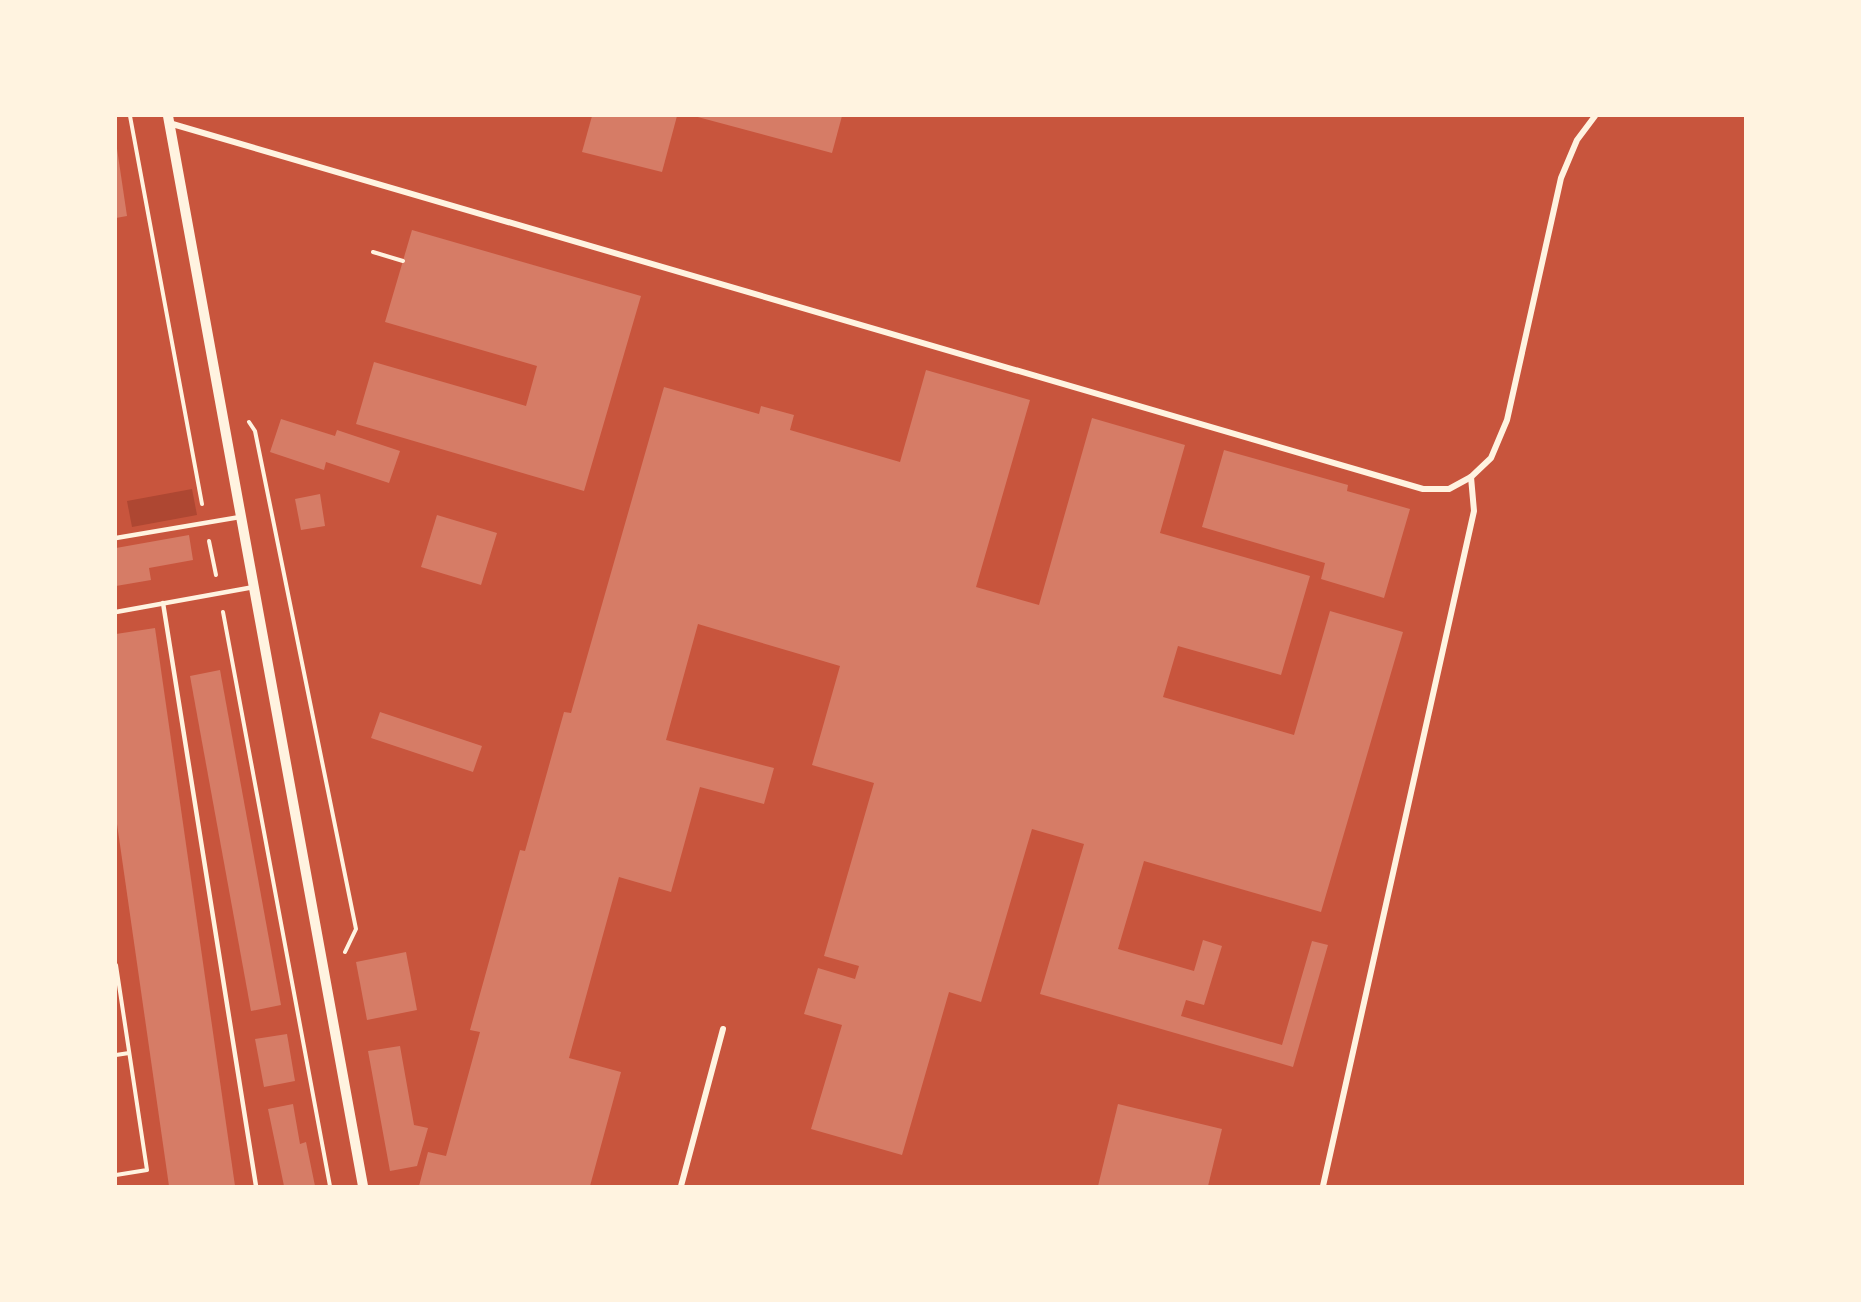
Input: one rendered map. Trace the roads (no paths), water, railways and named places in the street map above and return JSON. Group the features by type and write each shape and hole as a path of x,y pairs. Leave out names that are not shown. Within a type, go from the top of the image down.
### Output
{"street":[{"path":"363,1186 169,119 1423,489 1449,489 1471,477 1491,458 1507,420 1561,178 1577,140 1595,116"},
{"path":"1323,1186 1474,511 1471,477"},
{"path":"681,1186 723,1029"}],"lane":[{"path":"116,538 241,516"},
{"path":"116,612 254,587"},
{"path":"163,603 256,1186"}]}
